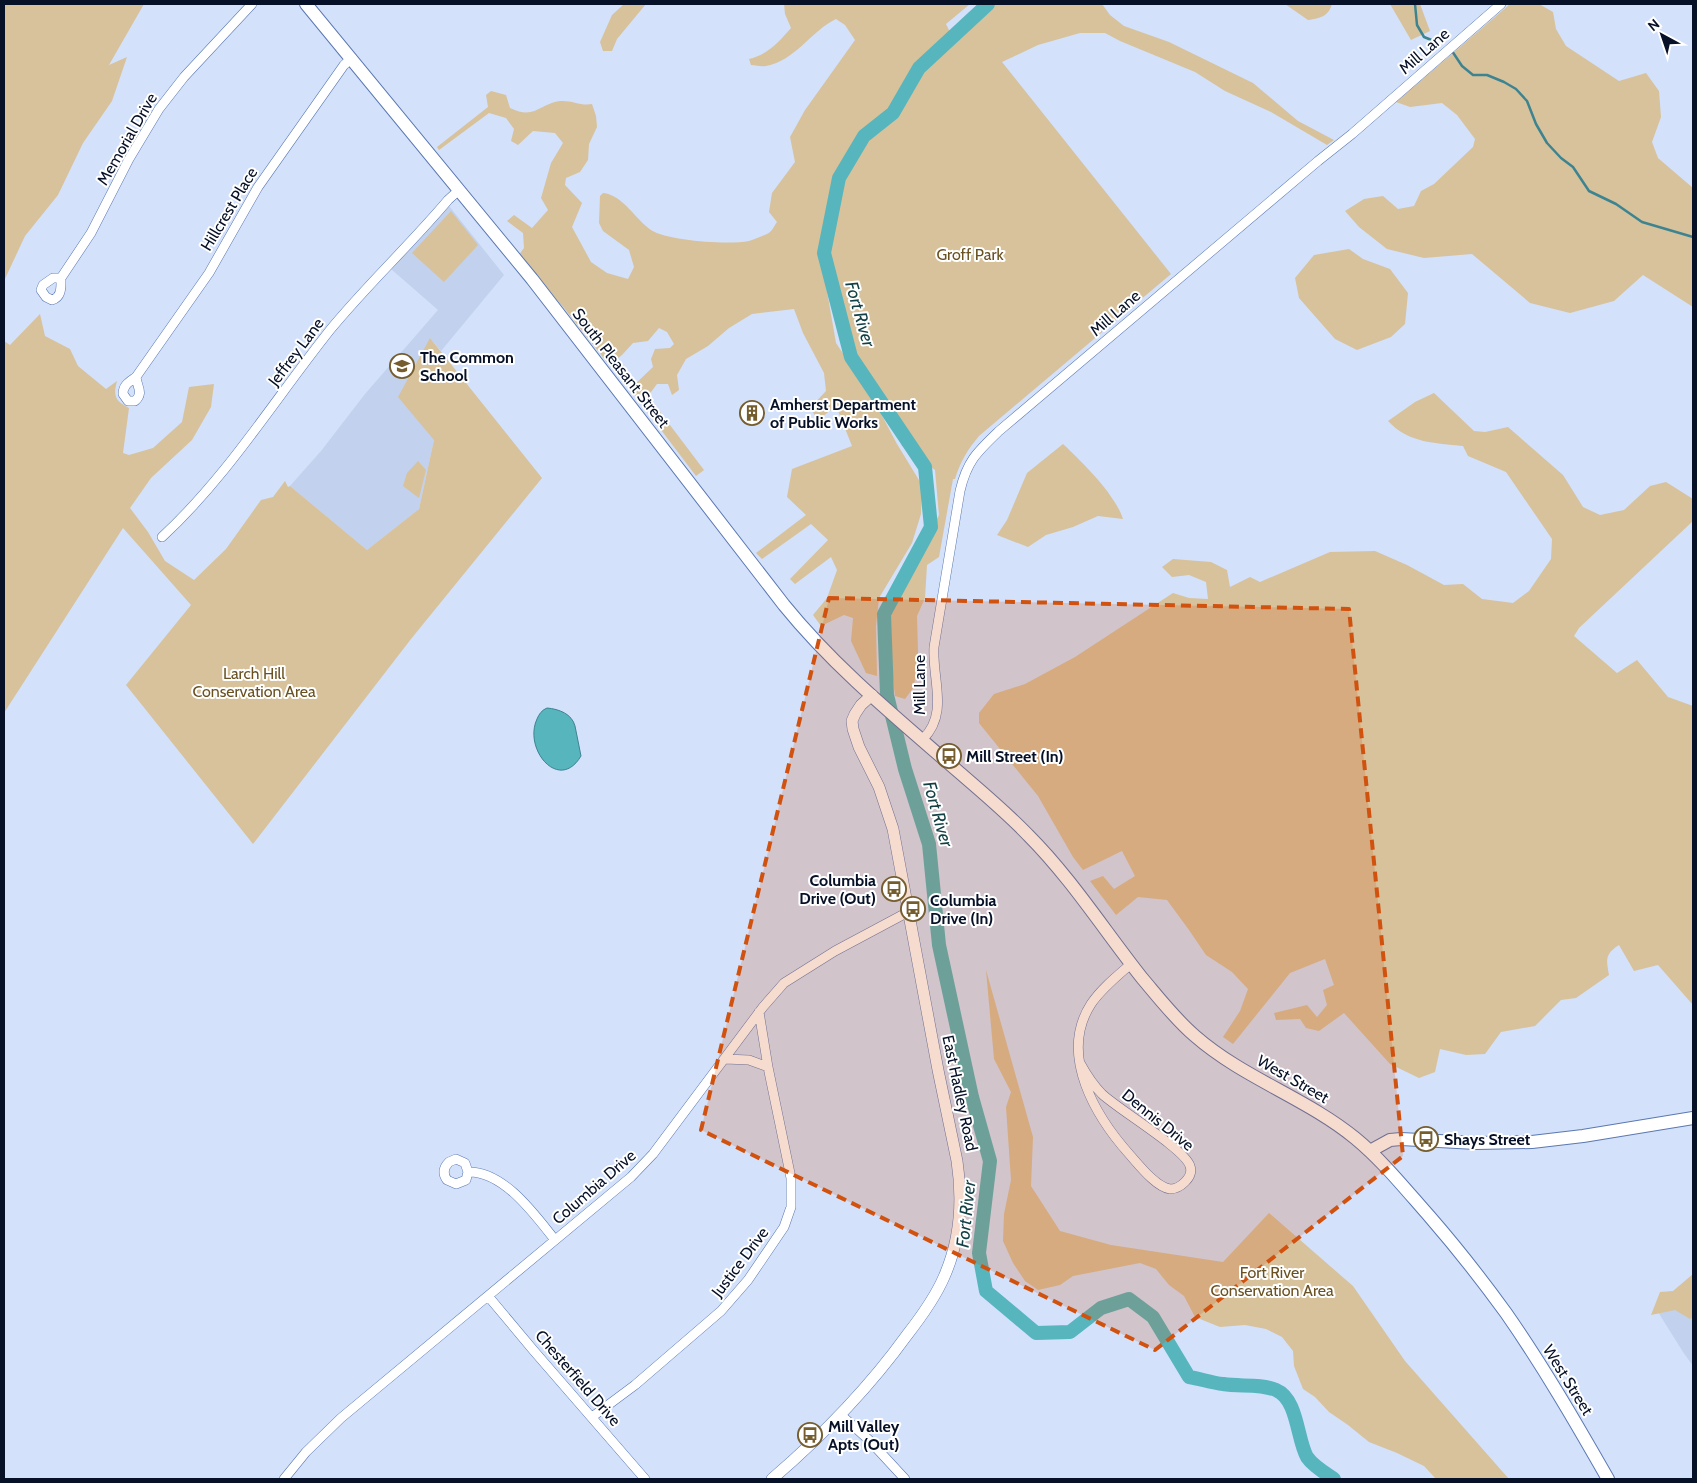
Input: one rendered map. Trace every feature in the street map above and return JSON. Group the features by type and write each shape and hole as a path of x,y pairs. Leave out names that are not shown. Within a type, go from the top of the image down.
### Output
{"main road":[{"name":"South Pleasant Street","path":"306,4 352,58 597,362 792,614 828,654 923,739"},
{"name":"West Street","path":"923,739 1011,818 1045,852 1073,886 1131,964 1175,1016 1207,1046 1237,1066 1323,1115 1350,1134 1370,1151 1410,1194 1496,1299 1608,1479"},
{"path":"1370,1151 1390,1140 1401,1138 1476,1143 1532,1142 1583,1136 1693,1118"}],"street":[{"name":"Memorial Drive","path":"61,278 91,233 135,148 159,109 184,77 252,4"},
{"name":"Mill Lane","path":"923,739 932,727 938,711 933,660 934,647 960,491 963,477 973,458 999,430 1352,134 1501,4"},
{"name":"Hillcrest Place","path":"136,377 208,273 258,187 344,65 352,58"},
{"name":"Jeffrey Lane","path":"162,537 185,515 209,487 344,314 459,190"},
{"name":"East Hadley Road","path":"772,1479 798,1457 841,1415 894,1353 931,1302 947,1270 958,1227 960,1196 958,1170 934,1051 898,852 890,818 879,787 859,746 852,726 852,721 857,711 876,698"},
{"name":"Columbia Drive","path":"284,1479 306,1452 337,1421 615,1191 642,1166 682,1117 759,1012 780,988 793,977 855,940 908,912"},
{"name":"Dennis Drive","path":"1080,1063 1104,1096 1187,1160 1190,1174 1180,1186 1170,1189 1158,1183 1136,1163 1120,1144 1105,1124 1087,1092 1080,1063 1080,1034 1086,1013 1097,996 1131,964"},
{"name":"Justice Drive","path":"592,1417 644,1378 721,1311 748,1280 784,1227 791,1207 791,1178 768,1067 759,1012"},
{"path":"725,1059 749,1060 768,1067"},
{"path":"468,1172 484,1174 501,1183 526,1206 555,1240"},
{"name":"Chesterfield Drive","path":"488,1296 645,1479"},
{"path":"841,1415 905,1479"}],"highlighted area":[{"path":"829,598 1349,609 1403,1156 1155,1350 701,1130"}],"shaded area":[{"name":"The Common School","path":"449,206 504,275 441,351 430,338 434,440 419,509 367,550 290,486 321,451 365,394 438,310 391,269"},
{"path":"547,708 568,715 575,726 581,756 572,766 563,770 545,763 535,743 534,731 537,719 541,712"},
{"path":"1693,1287 1693,1366 1658,1312"}],"green space":[{"path":"4,4 144,4 109,65 127,57 112,101 83,143 58,195 25,236 4,281"},
{"path":"624,4 646,4 617,39 612,51 603,51 600,42 612,15"},
{"name":"Groff Park","path":"784,4 970,4 946,24 951,34 968,20 973,26 996,4 1102,4 1110,15 1124,26 1169,42 1253,83 1298,121 1334,140 1327,145 1271,112 1225,91 1195,72 1105,33 1080,33 1038,45 1002,62 1171,274 979,436 968,451 955,479 953,479 939,557 927,565 925,598 917,616 918,652 914,687 905,699 895,696 886,615 914,566 939,515 935,470 901,445 906,442 843,344 825,270 824,255 821,257 836,343 871,395 897,444 922,485 921,514 912,543 879,598 876,626 877,676 866,673 851,641 853,618 844,615 821,626 813,615 827,598 837,570 831,557 795,584 790,579 828,540 811,524 762,559 756,553 806,515 787,497 792,469 852,446 836,406 818,420 810,408 826,391 824,373 803,333 794,309 752,314 729,328 708,346 686,359 677,375 679,390 672,395 668,384 657,384 648,396 704,470 696,476 630,389 653,367 651,359 655,349 670,348 674,344 667,332 659,328 648,341 633,343 609,365 564,308 518,256 524,248 523,233 507,221 514,215 532,228 548,210 541,198 551,163 563,143 555,133 533,131 518,145 511,141 514,129 506,118 489,113 439,150 437,147 488,107 486,95 491,91 506,95 510,108 525,112 531,112 560,101 592,104 597,127 589,144 588,160 580,172 566,178 565,185 582,203 572,227 591,262 607,273 628,279 634,267 629,250 603,231 599,223 600,196 603,193 617,198 651,230 671,237 727,243 749,241 767,234 777,222 769,212 772,193 795,162 790,137 805,110 855,40 845,25 836,19 827,24 786,58 766,66 751,65 749,59 767,51 791,28 785,14"},
{"path":"1285,4 1332,4 1328,12 1323,16 1308,20"},
{"path":"1390,4 1420,4 1430,31 1411,40"},
{"path":"1510,4 1539,4 1553,12 1556,29 1566,46 1619,81 1646,73 1659,91 1661,117 1652,142 1658,158 1693,188 1693,307 1643,275 1614,301 1570,313 1530,303 1472,254 1424,258 1387,249 1359,227 1345,211 1364,199 1383,196 1398,209 1414,206 1421,191 1434,184 1473,147 1475,139 1457,115 1442,103 1410,107 1396,102"},
{"path":"451,211 478,245 444,282 412,253"},
{"path":"1349,249 1363,259 1390,269 1408,293 1405,324 1391,337 1357,350 1335,339 1299,298 1295,278 1314,255"},
{"name":"Larch Hill Conservation Area","path":"40,314 45,336 70,349 78,366 106,389 117,381 116,398 129,408 123,453 129,455 153,448 182,422 189,387 214,384 211,407 192,440 151,478 130,508 148,532 165,561 194,580 226,549 261,500 273,497 285,481 288,487 290,486 367,550 419,509 434,440 398,397 430,338 542,478 411,639 253,844 126,685 191,605 123,528 4,713 4,341 10,345"},
{"path":"1434,393 1474,431 1485,432 1508,427 1563,475 1583,507 1600,515 1624,510 1650,486 1666,482 1693,499 1693,521 1579,628 1574,636 1617,673 1637,660 1668,697 1693,706 1693,1005 1658,965 1634,971 1619,945 1611,951 1608,957 1609,975 1576,998 1561,1000 1535,1026 1501,1032 1485,1054 1466,1055 1440,1049 1435,1072 1419,1078 1390,1064 1344,1013 1319,1031 1306,1028 1300,1019 1276,1020 1274,1013 1307,1005 1317,1017 1327,1005 1323,990 1334,985 1325,959 1290,973 1233,1044 1223,1037 1240,1011 1248,989 1232,972 1206,955 1167,900 1138,897 1116,915 1090,881 1103,876 1114,889 1135,876 1122,851 1083,870 1073,857 1038,796 979,723 979,713 994,694 1025,684 1075,657 1173,593 1189,598 1208,599 1206,582 1189,575 1172,577 1162,567 1173,559 1211,562 1227,570 1230,587 1250,577 1260,582 1330,552 1375,551 1407,565 1444,585 1463,584 1482,599 1513,603 1529,591 1551,559 1552,539 1506,472 1468,456 1463,446 1432,443 1413,438 1404,434 1388,421 1415,402"},
{"path":"1063,444 1106,489 1123,519 1098,516 1073,527 1046,535 1028,547 997,535 1007,520 1027,473"},
{"path":"418,461 426,470 419,498 403,486 407,473"},
{"name":"Fort River Conservation Area","path":"986,970 1033,1137 1031,1186 1060,1231 1111,1245 1223,1262 1269,1213 1353,1286 1405,1361 1509,1479 1436,1479 1424,1466 1369,1442 1329,1412 1315,1397 1303,1389 1294,1366 1293,1351 1282,1337 1266,1329 1245,1325 1220,1327 1195,1317 1184,1296 1169,1285 1156,1269 1140,1263 1073,1276 1060,1285 1038,1290 1025,1281 1013,1263 1003,1241 1004,1214 1011,1180 1006,1107 1011,1092 994,1059"},
{"path":"1693,1274 1693,1317 1690,1319 1675,1310 1651,1315 1660,1292 1673,1291"}],"waterway":[{"name":"Fort River","path":"988,4 919,68 893,113 864,136 839,178 824,253 851,357 925,467 931,527 884,614 887,695 905,769 929,844 939,945 972,1097 990,1161 979,1253 986,1291 1036,1333 1070,1332 1101,1308 1129,1299 1153,1317 1189,1377 1229,1385 1270,1388 1283,1395 1293,1411 1307,1457 1334,1479"},
{"path":"1415,4 1417,25 1424,37 1439,43"},
{"path":"1452,51 1462,66 1473,75 1487,75 1516,89 1527,101 1536,124 1547,143 1561,158 1573,167 1589,191 1616,204 1642,222 1693,237"}],"place":[{"name":"The Common School","path":"402,366"},
{"name":"Amherst Department of Public Works","path":"752,413"},
{"name":"Mill Street (In)","path":"949,756"},
{"name":"Columbia Drive (Out)","path":"894,889"},
{"name":"Columbia Drive (In)","path":"913,909"},
{"name":"Shays Street","path":"1426,1139"},
{"name":"Mill Valley Apts (Out)","path":"810,1435"}]}
